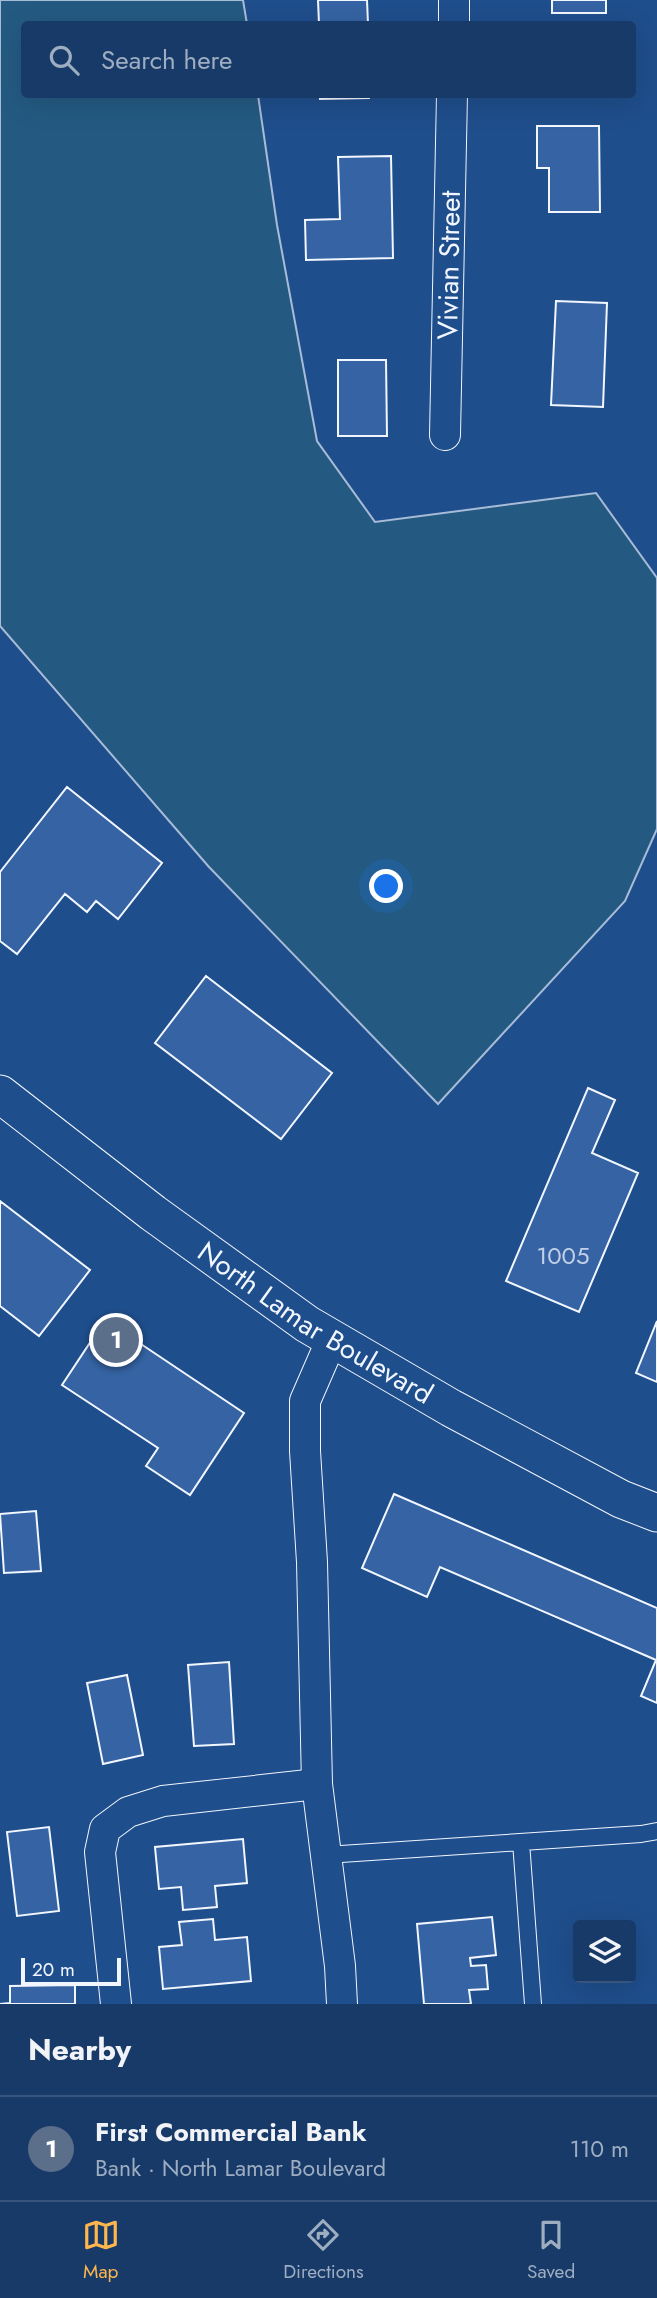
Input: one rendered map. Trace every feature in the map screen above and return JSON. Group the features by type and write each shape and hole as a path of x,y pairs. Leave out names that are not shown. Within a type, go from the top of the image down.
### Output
{"street":[{"path":"454,0 454,21"},
{"name":"Vivian Street","path":"445,435 452,98"},
{"name":"North Lamar Boulevard","path":"0,1094 186,1238 264,1295 332,1339 451,1408 621,1499 657,1513"},
{"path":"332,1339 305,1401 305,1451 312,1562 317,1784 340,1966 342,2004"},
{"path":"116,2004 100,1852 105,1829 128,1812 163,1801 317,1784"}],"lane":[{"path":"326,1855 657,1831"},
{"path":"521,1842 533,2004"}],"shaded area":[{"path":"0,0 243,0 246,21 21,21 21,98 258,98 277,225 317,441 375,522 596,493 657,578 657,829 625,901 438,1104 209,867 0,626"}],"building":[{"path":"318,0 367,0 368,21 319,21"},
{"path":"552,0 606,0 606,13 552,13"},
{"path":"537,126 599,126 600,212 549,212 549,168 537,168"},
{"path":"391,156 393,258 306,260 305,220 340,219 338,157"},
{"path":"556,301 607,303 603,407 551,405"},
{"path":"338,360 386,360 387,436 338,436"},
{"path":"67,787 162,863 118,919 96,901 87,912 65,894 17,954 0,941 0,872"},
{"path":"206,976 332,1073 281,1139 155,1043"},
{"path":"588,1088 615,1100 592,1153 638,1173 579,1312 506,1281"},
{"path":"0,1201 90,1270 39,1336 0,1306"},
{"path":"105,1320 244,1413 190,1495 146,1466 158,1448 62,1385"},
{"path":"657,1321 657,1382 636,1373"},
{"path":"394,1494 657,1608 657,1703 641,1696 656,1660 440,1567 427,1597 362,1568"},
{"path":"36,1511 41,1571 4,1573 0,1514"},
{"path":"229,1662 234,1744 194,1746 188,1665"},
{"path":"127,1675 143,1755 103,1764 87,1683"},
{"path":"49,1827 59,1911 17,1916 7,1832"},
{"path":"243,1839 247,1883 215,1886 217,1907 183,1910 181,1887 159,1889 155,1847"},
{"path":"492,1917 496,1955 470,1958 471,1966 486,1965 488,1989 469,1990 471,2004 424,2004 417,1924"},
{"path":"213,1919 215,1940 247,1937 251,1981 163,1989 159,1947 182,1945 179,1922"},
{"path":"75,1985 75,2004 0,2004 10,2003 10,1986"}],"place":[{"name":"First Commercial Bank","path":"116,1340"}]}
